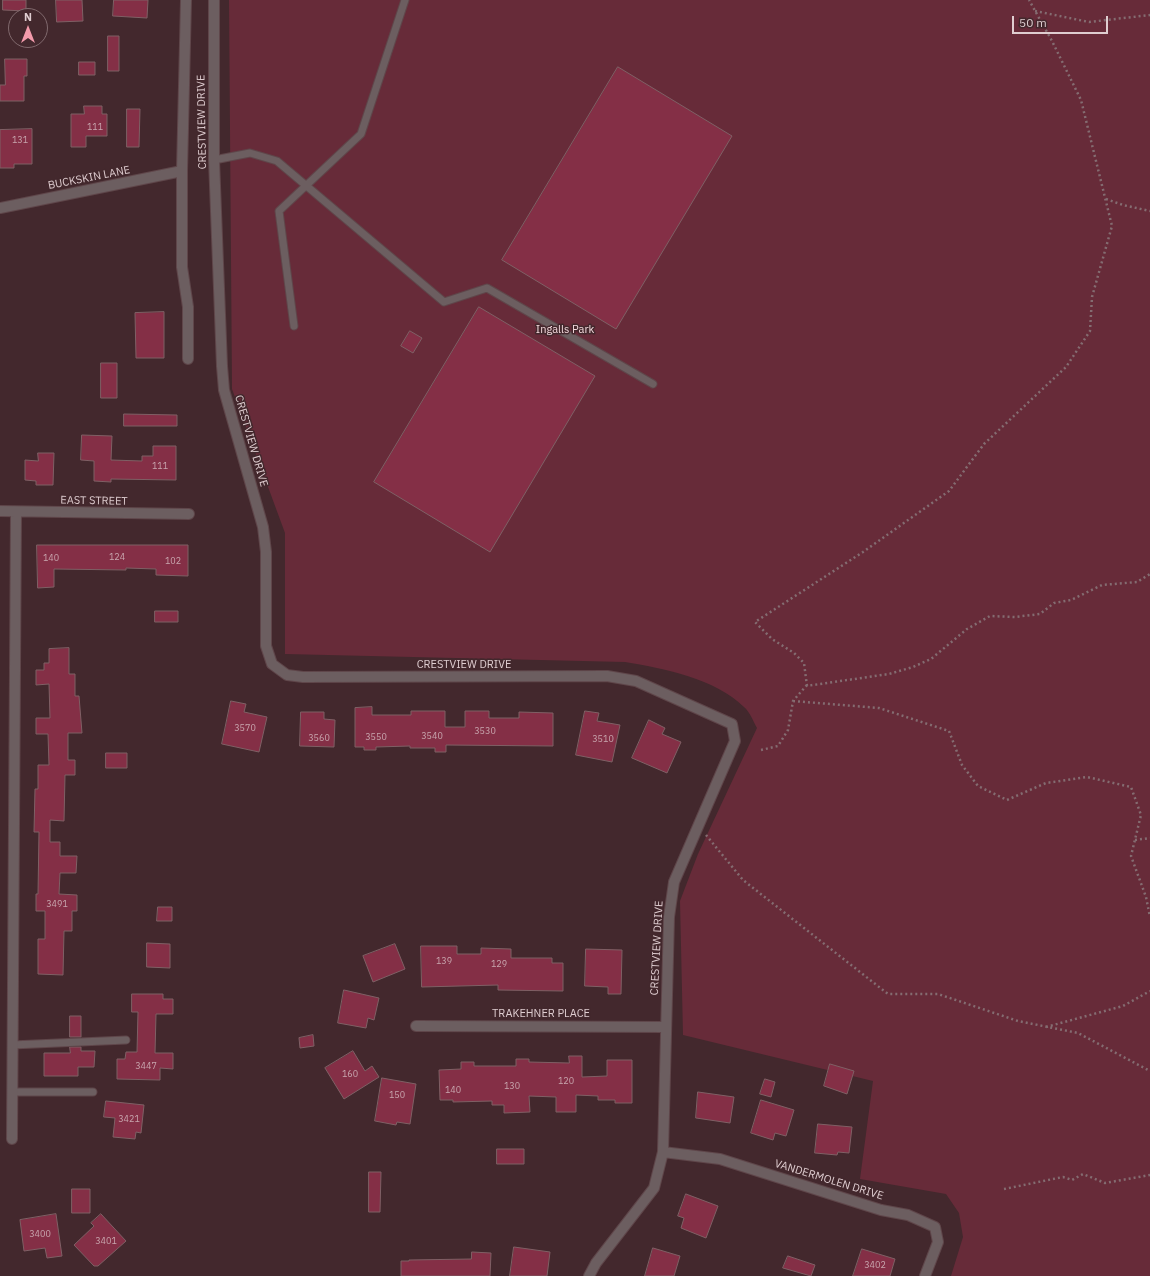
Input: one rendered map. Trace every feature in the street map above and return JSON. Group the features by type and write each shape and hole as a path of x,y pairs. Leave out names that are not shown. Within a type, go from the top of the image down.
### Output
{"street":[{"name":"CRESTVIEW DRIVE","path":"186,0 182,171 182,267 188,307 188,359"},
{"name":"CRESTVIEW DRIVE","path":"214,0 214,160 224,390 263,527 266,552 266,646 272,664 287,675 303,677 607,676 636,681 732,724 735,741 674,882 669,917 663,1152 654,1188 596,1263 589,1276"},
{"name":"BUCKSKIN LANE","path":"0,208 182,171"},
{"name":"EAST STREET","path":"0,511 188,514"},
{"path":"12,1139 16,512"},
{"name":"TRAKEHNER PLACE","path":"416,1026 666,1027"},
{"name":"VANDERMOLEN DRIVE","path":"663,1152 720,1159 882,1210 908,1215 935,1227 938,1242 925,1276"}],"lane":[{"path":"294,326 279,211 361,134 405,0"},
{"path":"214,160 250,152 277,161 444,302 487,288 654,384"},
{"path":"12,1045 126,1040"},
{"path":"12,1092 93,1092"}],"path":[{"path":"808,686 804,663 794,653 772,639 755,622 863,552 949,491 984,444 1066,367 1090,331 1092,297 1112,226 1081,100 1029,0"},
{"path":"1035,11 1089,22 1150,15"},
{"path":"1106,199 1123,205 1150,211"},
{"path":"762,750 778,746 788,730 793,701 808,686 889,674 913,667 931,659 967,630 990,616 1016,617 1040,614 1054,603 1071,600 1102,585 1137,582 1150,574"},
{"path":"793,701 879,708 949,731 962,764 978,786 1008,800 1046,783 1087,777 1130,787 1141,815 1130,856 1146,897 1150,917"},
{"path":"698,825 743,880 888,994 938,994 1018,1022 1078,1033 1150,1071"},
{"path":"1135,840 1150,838"},
{"path":"1046,1027 1123,1006 1150,991"},
{"path":"1004,1189 1062,1177 1072,1180 1083,1174 1105,1183 1150,1175"}],"green space":[{"name":"Ingalls Park","path":"229,0 1150,0 1150,1276 951,1276 963,1237 959,1213 946,1194 860,1179 873,1081 683,1035 680,901 698,854 757,728 746,709 732,697 719,689 688,676 672,671 625,662 285,654 285,533 232,389"}],"building":[{"path":"3,0 26,0 26,8 8,8 8,10 3,10"},
{"path":"56,0 82,0 83,21 57,22"},
{"path":"114,0 148,0 147,18 113,16"},
{"path":"108,36 119,36 119,71 108,71"},
{"path":"5,59 27,59 27,76 24,76 24,101 0,101 0,85 5,85"},
{"path":"79,62 95,62 95,75 79,75"},
{"path":"618,67 732,136 616,329 502,260"},
{"path":"84,106 102,106 102,114 107,114 107,136 86,136 86,147 71,147 71,114 84,114"},
{"path":"127,109 140,109 139,147 127,147"},
{"path":"32,129 32,164 14,164 14,168 0,168 0,130"},
{"path":"479,307 595,376 490,552 374,482"},
{"path":"164,312 164,358 136,358 135,313"},
{"path":"410,331 422,338 413,353 401,346"},
{"path":"101,363 117,363 117,398 101,398"},
{"path":"124,414 177,415 177,426 124,426"},
{"path":"82,435 112,436 111,460 142,461 142,456 153,456 153,446 176,446 176,480 111,479 111,482 94,481 94,461 81,460"},
{"path":"38,453 54,453 53,485 36,485 36,481 25,480 25,460 38,461"},
{"path":"37,545 188,545 188,576 156,575 156,569 54,569 54,587 38,588"},
{"path":"155,611 178,611 178,622 155,622"},
{"path":"69,648 69,674 75,674 75,696 79,696 82,733 68,733 68,760 75,760 75,775 65,775 64,821 50,820 50,842 60,842 60,856 77,856 76,873 60,873 59,894 77,895 77,911 72,911 72,931 64,931 63,975 38,974 38,939 45,939 45,911 36,911 36,894 38,894 39,832 34,832 35,789 38,789 38,765 49,765 48,734 36,734 36,718 50,718 49,684 36,685 36,670 44,670 44,663 49,663 49,649"},
{"path":"231,701 246,704 244,712 267,717 259,752 222,744"},
{"path":"372,707 372,715 411,715 411,711 445,711 445,727 465,727 465,711 489,711 489,718 519,718 519,712 553,713 553,746 446,745 446,752 435,752 435,748 410,748 410,746 376,747 376,750 364,750 364,747 355,747 355,708"},
{"path":"585,711 599,713 597,721 620,725 612,762 576,755"},
{"path":"301,712 324,712 324,719 335,720 334,747 300,746"},
{"path":"649,720 665,728 662,734 681,742 667,773 632,758"},
{"path":"106,753 127,753 127,768 106,768"},
{"path":"158,907 172,907 172,921 157,921"},
{"path":"147,943 170,944 170,968 147,967"},
{"path":"395,944 405,969 373,982 363,956"},
{"path":"421,946 457,946 457,954 481,954 481,948 511,949 511,958 552,958 552,963 563,963 563,991 498,990 498,985 422,987"},
{"path":"586,949 622,950 621,994 608,994 608,987 585,986"},
{"path":"344,990 379,998 374,1020 368,1018 366,1028 338,1023"},
{"path":"132,994 163,994 163,999 173,999 173,1014 156,1014 155,1053 173,1053 173,1069 160,1068 160,1080 117,1079 117,1059 125,1059 126,1052 137,1052 138,1012 132,1012"},
{"path":"70,1016 81,1016 81,1037 70,1037"},
{"path":"313,1035 314,1046 300,1048 299,1038"},
{"path":"70,1047 81,1047 81,1051 95,1051 94,1067 78,1067 78,1076 44,1076 44,1053 70,1053"},
{"path":"353,1051 365,1071 372,1066 379,1077 344,1099 325,1068"},
{"path":"569,1056 582,1056 582,1077 607,1076 607,1060 632,1060 632,1103 615,1103 615,1100 598,1100 598,1096 576,1095 576,1112 556,1112 556,1097 529,1096 530,1112 504,1113 504,1105 492,1105 492,1101 453,1102 453,1100 440,1100 439,1070 461,1069 461,1062 474,1062 474,1066 516,1066 516,1059 529,1059 529,1062 569,1063"},
{"path":"830,1064 854,1071 847,1094 824,1086"},
{"path":"382,1078 416,1084 410,1124 397,1122 396,1125 375,1121"},
{"path":"765,1079 775,1082 771,1097 760,1094"},
{"path":"698,1092 734,1097 730,1123 696,1118"},
{"path":"761,1100 794,1110 786,1136 775,1133 773,1140 751,1133"},
{"path":"106,1101 144,1105 141,1133 136,1132 135,1139 113,1137 115,1118 104,1117"},
{"path":"818,1124 852,1127 849,1153 838,1152 837,1155 815,1153"},
{"path":"497,1149 524,1149 524,1164 497,1164"},
{"path":"369,1172 381,1172 380,1212 369,1212"},
{"path":"72,1189 90,1189 90,1213 72,1213"},
{"path":"686,1194 718,1206 706,1238 681,1228 684,1218 678,1216"},
{"path":"56,1214 62,1256 47,1258 45,1248 24,1251 20,1220"},
{"path":"101,1214 126,1241 98,1266 94,1266 74,1245 94,1226 91,1223"},
{"path":"514,1247 550,1252 547,1276 510,1276"},
{"path":"653,1248 680,1256 674,1276 645,1276"},
{"path":"862,1249 895,1259 890,1276 853,1276"},
{"path":"472,1252 491,1253 490,1276 401,1276 401,1261 471,1259"},
{"path":"788,1256 815,1265 811,1276 783,1268"}]}
